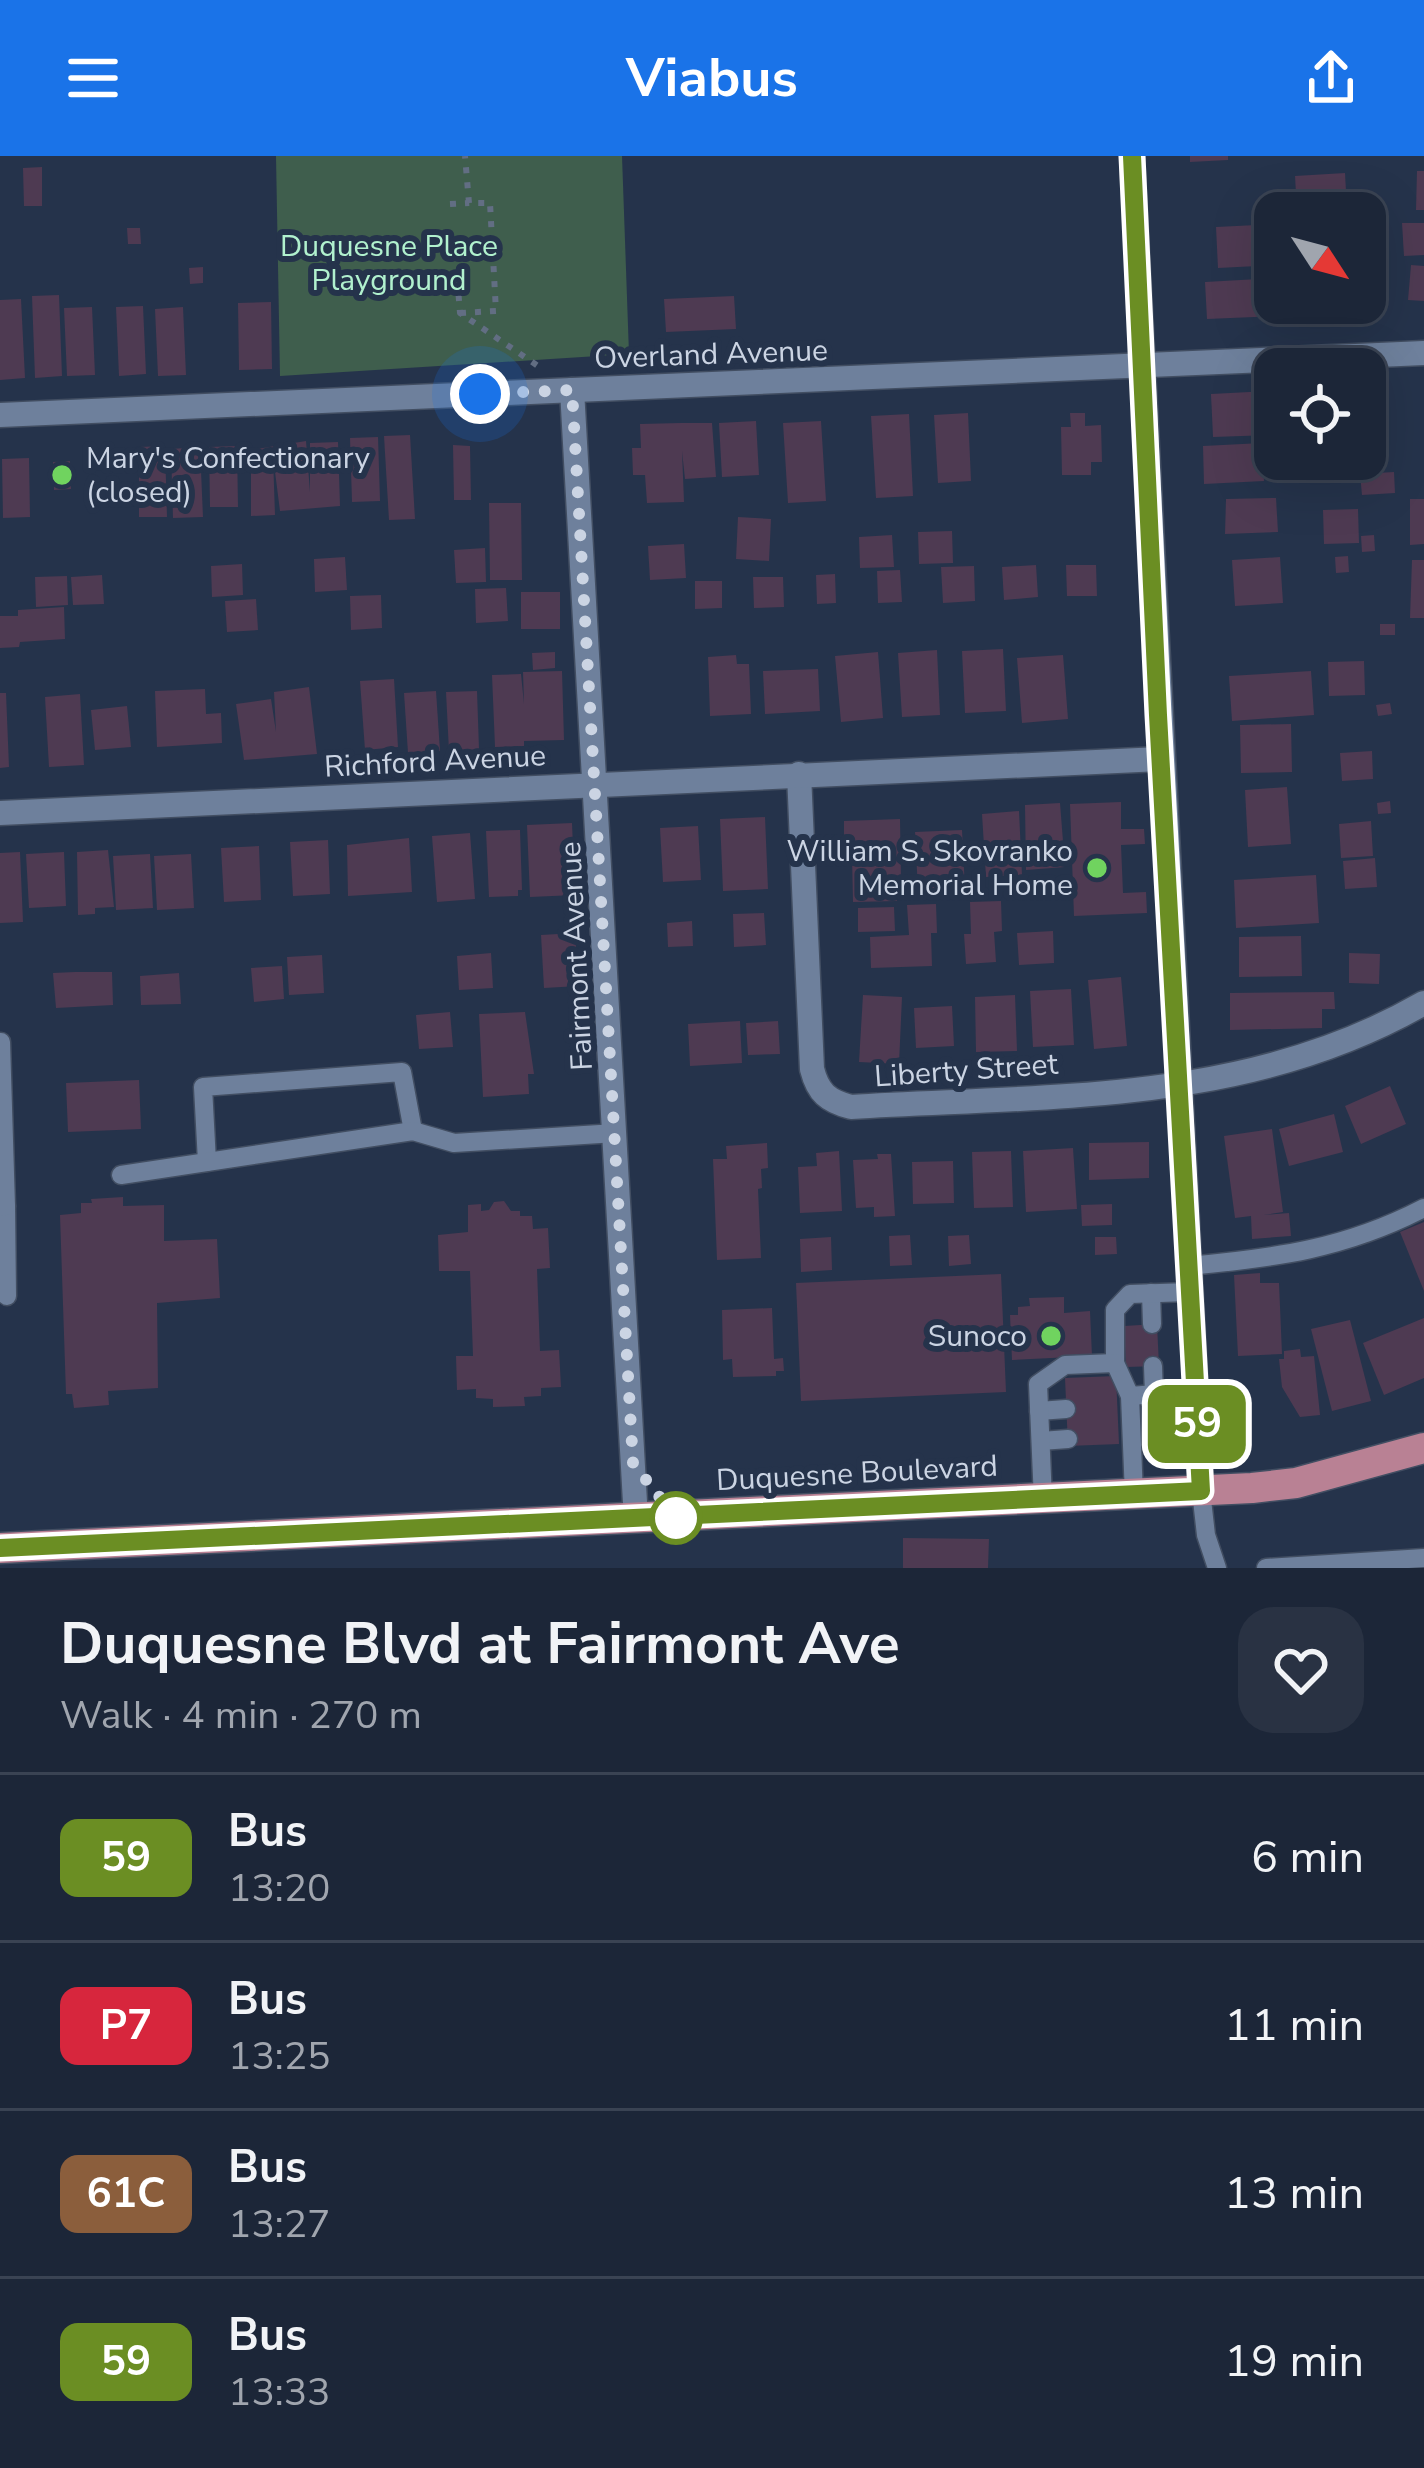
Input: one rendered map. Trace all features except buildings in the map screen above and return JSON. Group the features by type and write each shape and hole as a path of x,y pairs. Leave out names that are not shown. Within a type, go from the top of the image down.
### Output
{"main road":[{"name":"Duquesne Boulevard","path":"0,1548 1201,1491 1296,1483 1424,1448"}],"street":[{"path":"1132,156 1201,1491"},
{"name":"Overland Avenue","path":"0,415 1424,353"},
{"name":"Fairmont Avenue","path":"572,390 636,1520"},
{"name":"Richford Avenue","path":"0,813 1160,758"},
{"name":"Liberty Street","path":"799,774 812,1070 824,1096 851,1107 1179,1087 1288,1063 1342,1045 1424,1003"}],"lane":[{"path":"1,1042 8,1296"},
{"path":"207,1162 203,1087 402,1072 413,1131"},
{"path":"121,1175 413,1131 454,1143 616,1133"},
{"path":"1134,1495 1125,1437 1126,1403 1115,1363 1114,1310 1130,1294 1151,1294 1189,1279 1316,1251 1424,1208"},
{"path":"1151,1294 1152,1324"},
{"path":"1043,1500 1038,1384 1065,1365 1115,1363"},
{"path":"1153,1366 1154,1395"},
{"path":"1126,1403 1195,1391"},
{"path":"1039,1411 1066,1409"},
{"path":"1041,1441 1068,1439"},
{"path":"1201,1491 1206,1535 1217,1568"},
{"path":"1266,1568 1424,1558"}],"path":[{"path":"465,156 469,203"},
{"path":"450,204 490,202 496,311 460,313"},
{"path":"450,289 458,288 460,313"},
{"path":"460,313 521,354"}],"green space":[{"name":"Duquesne Place Playground","path":"276,156 622,156 629,354 280,376"}],"bus line":[{"name":"59","path":"0,1548 1201,1491 1132,156"}],"place":[{"name":"Mary's Confectionary (closed)","path":"62,475"},
{"name":"William S. Skovranko Memorial Home","path":"1097,868"},
{"name":"Sunoco","path":"1051,1336"}],"route":[{"path":"480,394 572,390 633,1463 676,1518"}]}
